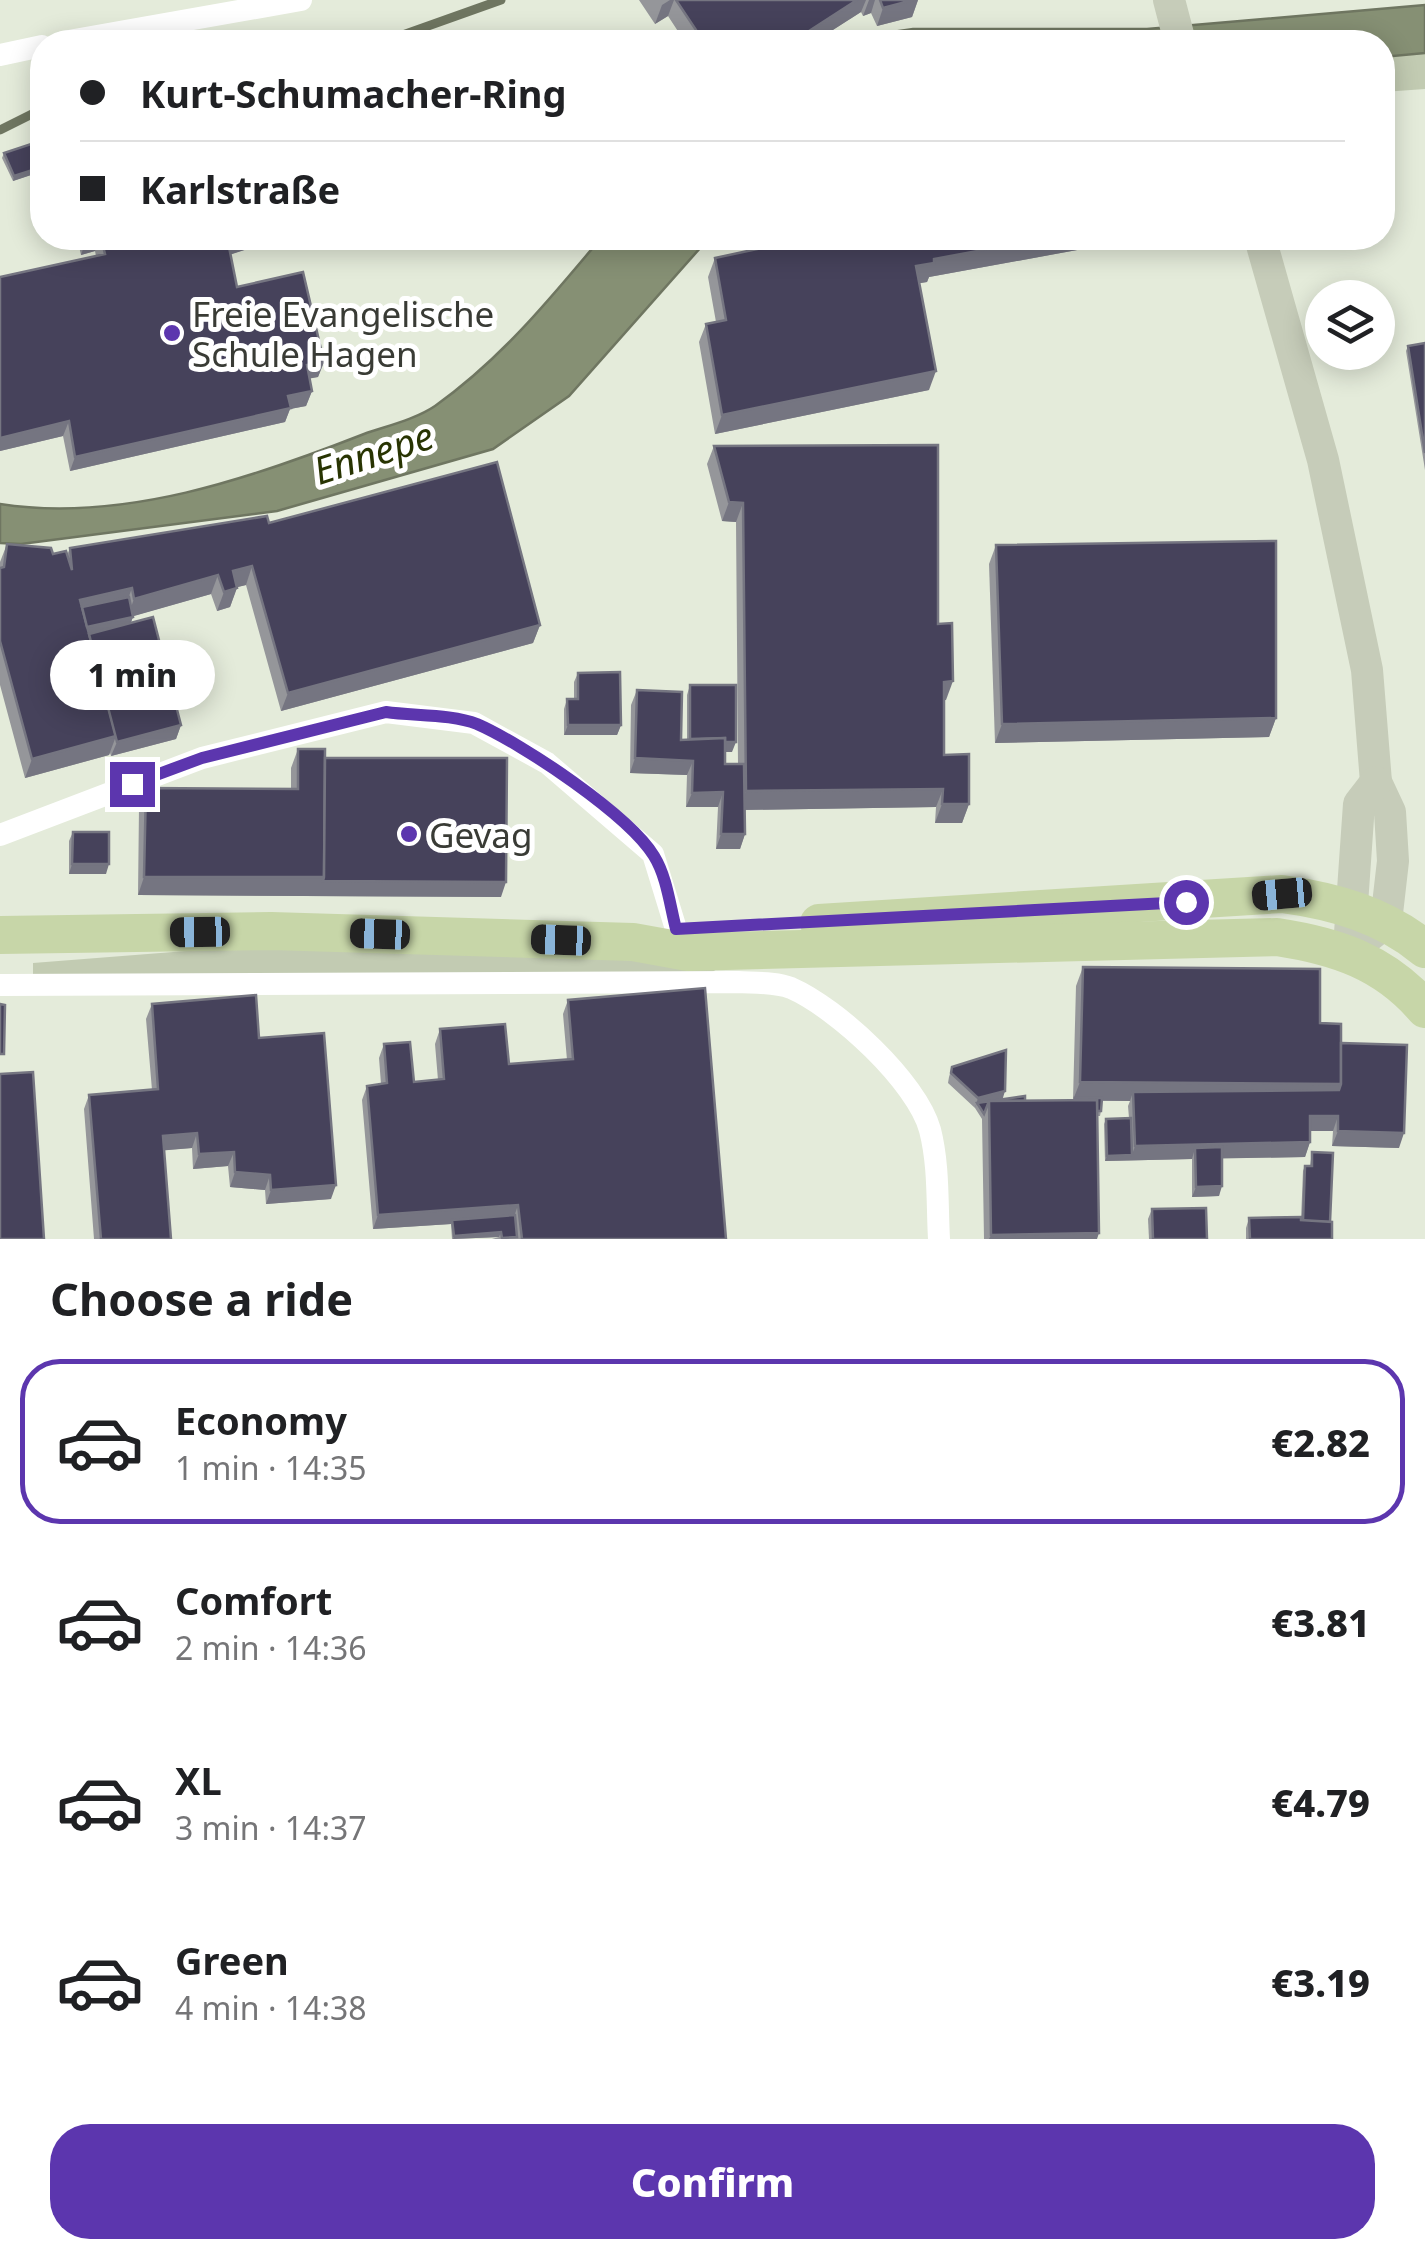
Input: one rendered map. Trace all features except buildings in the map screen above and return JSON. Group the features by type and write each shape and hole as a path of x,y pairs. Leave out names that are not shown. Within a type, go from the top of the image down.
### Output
{"main road":[{"path":"633,942 676,929 1282,894 1326,900 1369,916 1425,949"},
{"path":"0,936 271,931 633,942 688,952 1277,938 1349,952 1408,989 1425,1008"}],"street":[{"path":"131,30 301,0"},
{"path":"1169,0 1177,30"},
{"path":"0,55 30,49"},
{"path":"1263,250 1347,561 1367,670 1376,782 1390,812 1392,861 1349,952"},
{"path":"0,835 202,758 386,712 474,722 548,763 654,854 676,929"},
{"path":"0,986 738,982 786,986 810,998 874,1051 915,1096 929,1127 935,1156 939,1239"}],"shaded area":[{"path":"1425,53 1425,89 1395,91 1395,56"},
{"path":"237,947 724,964 711,973 33,975 33,963"}],"water":[{"path":"1425,5 1425,53 1395,56 1395,30 906,30 1147,29"},
{"name":"Ennepe","path":"591,250 698,250 569,396 493,449 277,511 21,544 0,543 0,504 93,507 186,493 277,466 427,411 459,388 543,306"}],"waterway":[{"path":"417,30 501,0"},
{"path":"0,130 30,115"}],"place":[{"name":"Freie Evangelische Schule Hagen","path":"172,333"},
{"name":"Gevag","path":"409,834"}],"route":[{"path":"132,784 202,758 386,712 474,722 548,763 654,854 676,929 1186,902"}]}
